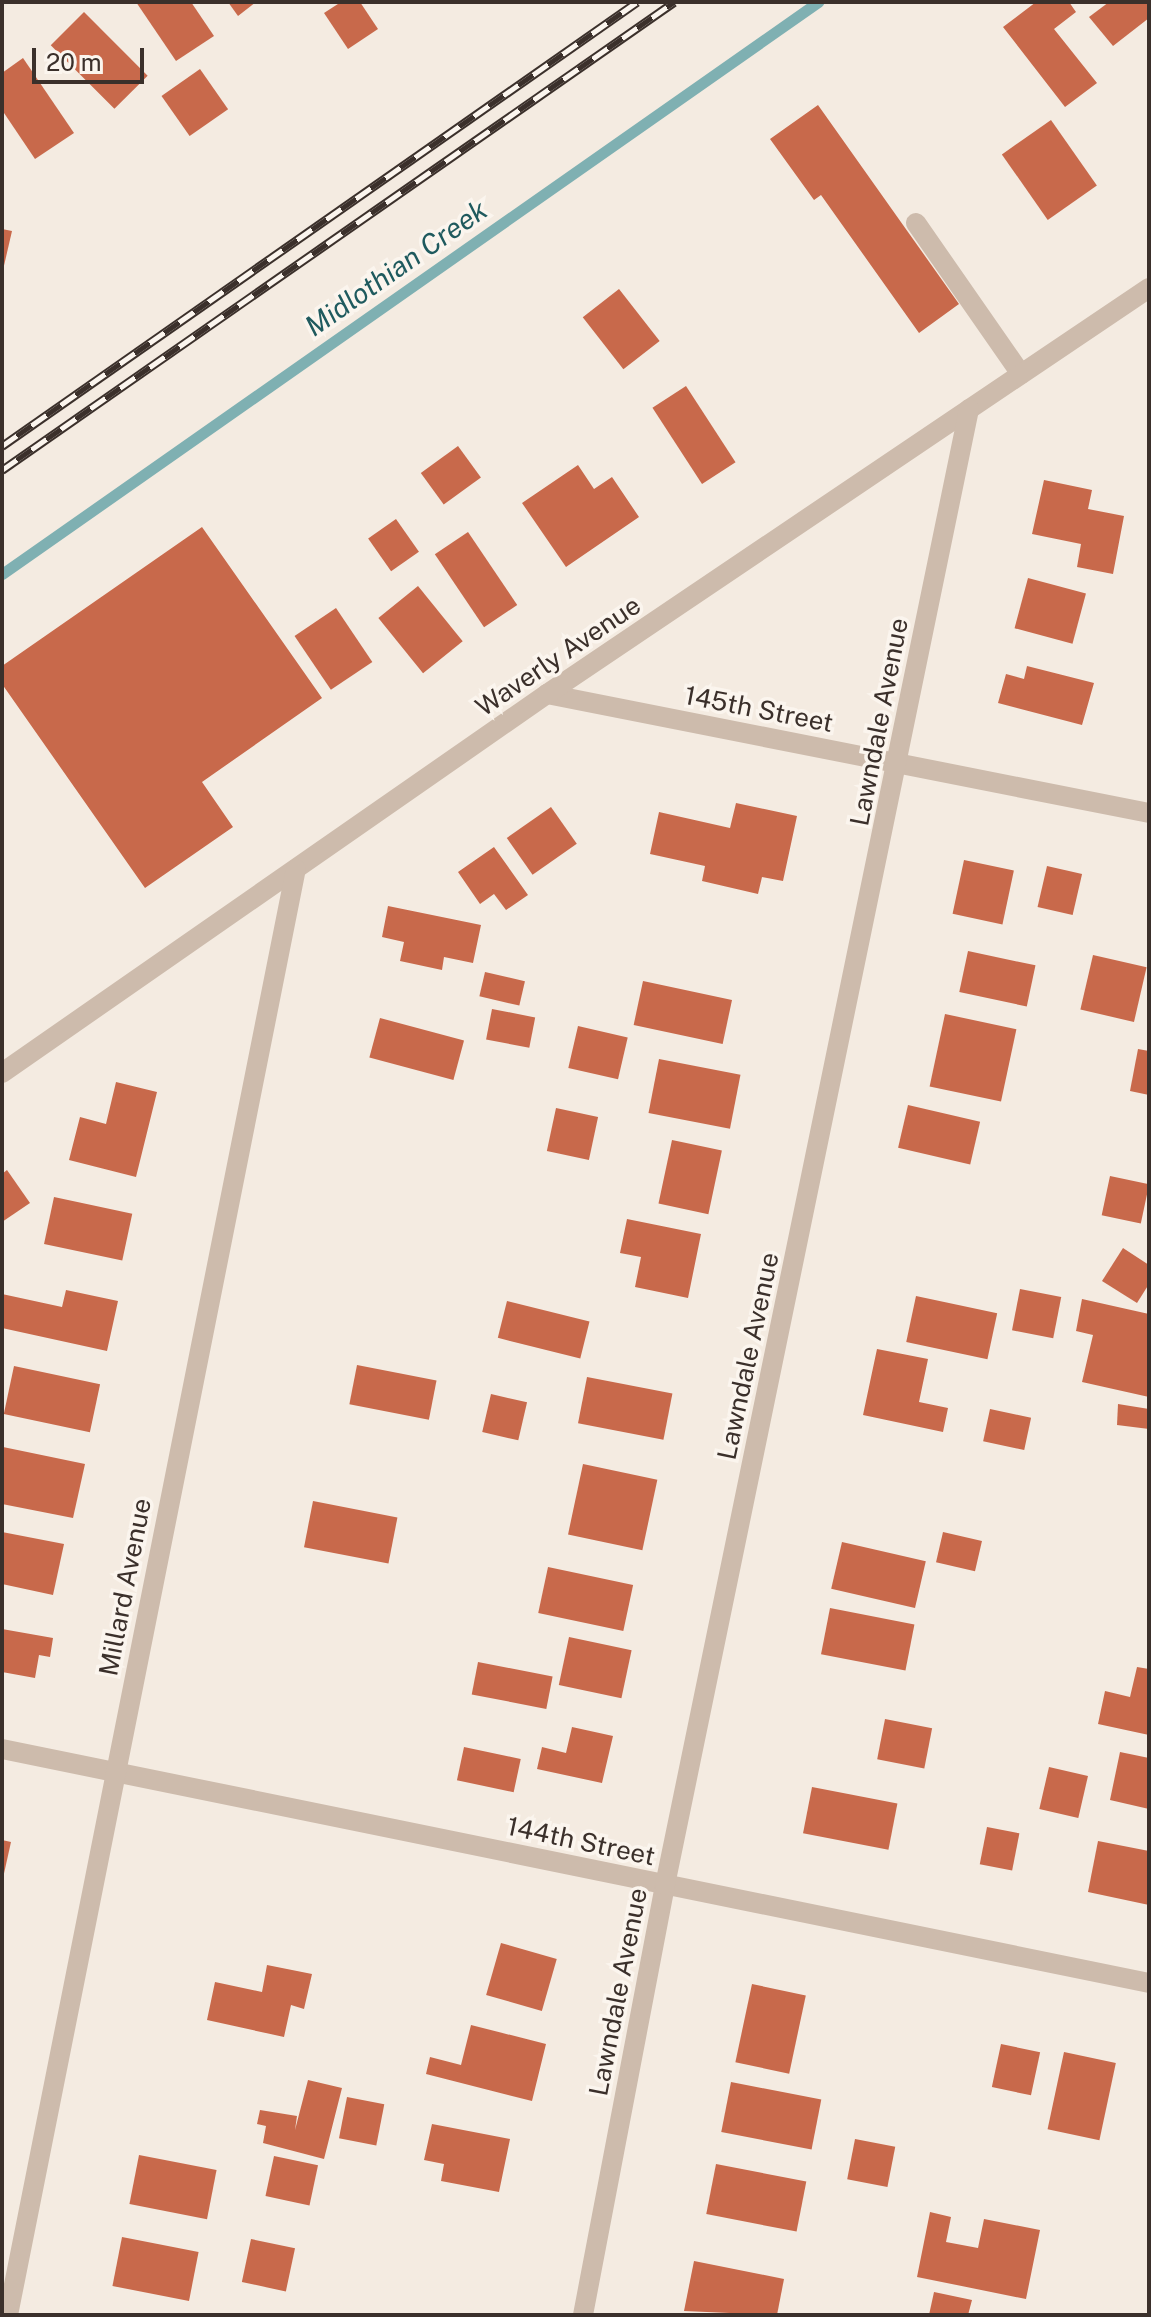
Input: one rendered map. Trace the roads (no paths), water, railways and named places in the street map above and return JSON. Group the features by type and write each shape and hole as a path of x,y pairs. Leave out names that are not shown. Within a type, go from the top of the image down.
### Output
{"street":[{"path":"916,223 1021,374"},
{"name":"Waverly Avenue","path":"2,1073 547,694 1149,288"},
{"name":"Lawndale Avenue","path":"583,2315 665,1885 969,409"},
{"name":"145th Street","path":"547,694 1149,813"},
{"name":"Millard Avenue","path":"8,2315 296,869"},
{"name":"144th Street","path":"2,1749 1149,1983"}],"waterway":[{"name":"Midlothian Creek","path":"2,574 818,2"}],"railway":[{"path":"2,446 637,2"},
{"path":"2,470 674,2"}]}
